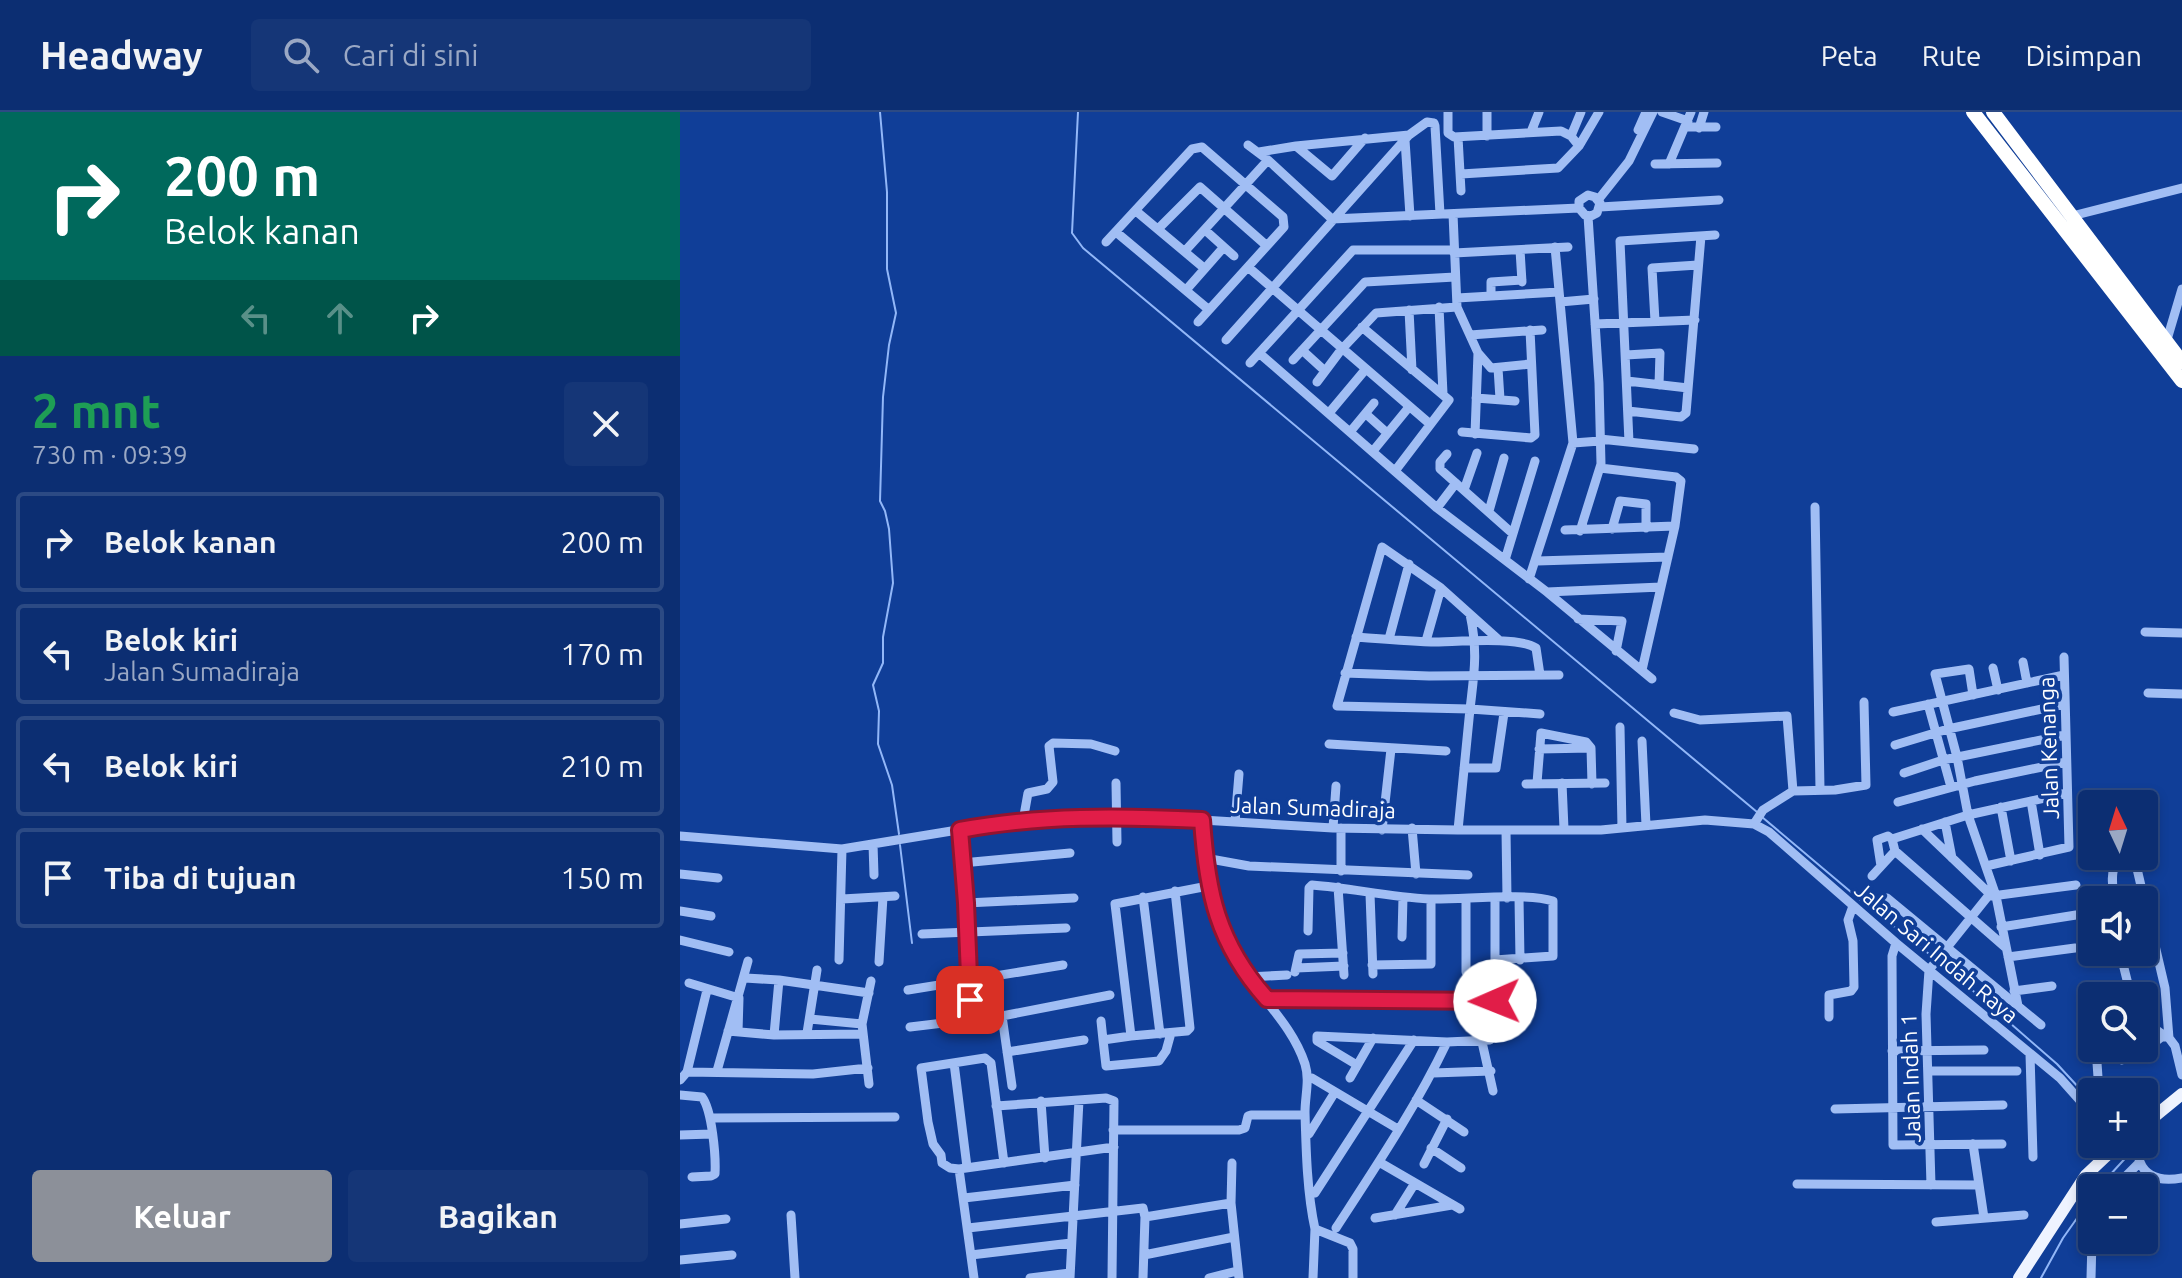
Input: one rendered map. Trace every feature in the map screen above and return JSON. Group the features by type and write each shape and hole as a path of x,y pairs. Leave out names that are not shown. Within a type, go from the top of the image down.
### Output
{"highway":[{"path":"1973,112 2182,381"},
{"path":"1993,112 2182,362"}],"main road":[{"path":"2158,1114 2182,1094"},
{"path":"2019,1278 2086,1175 2104,1158"}],"street":[{"path":"1448,112 1448,133 1458,137 1561,131 1571,136 1579,146"},
{"path":"1487,112 1487,136"},
{"path":"1531,132 1539,112"},
{"path":"1571,136 1581,112"},
{"path":"1461,174 1558,168 1579,146 1599,112"},
{"path":"1588,216 1597,213 1598,201 1624,159 1646,112"},
{"path":"1598,201 1629,161 1653,112"},
{"path":"1662,112 1688,120 1699,128 1716,127"},
{"path":"1699,128 1704,112"},
{"path":"1669,164 1688,120"},
{"path":"1226,340 1332,219 1423,123 1431,122 1435,126 1440,214"},
{"path":"1458,137 1461,191"},
{"path":"1296,146 1332,176 1365,138"},
{"path":"1259,152 1365,138 1407,138"},
{"path":"1407,138 1410,216"},
{"path":"1248,145 1332,219 1579,208 1588,216 1600,468 1580,531"},
{"path":"1106,242 1192,149 1202,147 1285,220 1284,227 1198,322"},
{"path":"1185,251 1268,160"},
{"path":"1655,164 1717,163"},
{"path":"1158,229 1200,187 1267,246"},
{"path":"2072,216 2182,188"},
{"path":"1579,208 1582,198 1588,195 1598,201 1719,200"},
{"path":"1136,211 1204,268"},
{"path":"1453,214 1457,303 1478,353 1488,366 1498,368 1530,364"},
{"path":"1205,230 1234,256"},
{"path":"1116,232 1208,309"},
{"path":"1629,442 1620,241 1715,235"},
{"path":"1628,411 1684,416 1701,236"},
{"path":"1529,579 1573,443 1555,247"},
{"path":"1250,363 1353,250 1454,252 1568,247"},
{"path":"1186,290 1223,248"},
{"path":"1520,250 1523,294"},
{"path":"1655,321 1652,268 1698,265"},
{"path":"1248,267 1430,424"},
{"path":"1293,360 1365,282 1455,277"},
{"path":"1491,296 1491,282 1522,280"},
{"path":"2166,343 2182,289"},
{"path":"1317,382 1341,350 1379,311 1439,307 1491,296 1523,294 1594,299"},
{"path":"1439,307 1443,394"},
{"path":"1409,310 1412,370"},
{"path":"1595,324 1695,320"},
{"path":"1362,327 1443,394 1448,402 1395,471"},
{"path":"1462,432 1531,438 1535,435 1530,330"},
{"path":"1470,335 1542,330"},
{"path":"1302,350 1325,371"},
{"path":"1259,353 1437,508 1547,592 1652,679"},
{"path":"1475,434 1478,353"},
{"path":"1626,355 1660,353 1659,385"},
{"path":"1498,368 1500,399"},
{"path":"1329,413 1365,370"},
{"path":"1627,381 1688,388"},
{"path":"1476,398 1515,401"},
{"path":"1350,432 1374,403"},
{"path":"1373,451 1409,407"},
{"path":"1366,414 1386,432"},
{"path":"1573,443 1600,440 1694,449"},
{"path":"1437,508 1460,486 1477,453"},
{"path":"1447,454 1440,462 1440,469 1512,533"},
{"path":"1489,511 1504,458"},
{"path":"1505,560 1535,461"},
{"path":"1600,468 1680,478 1675,526 1642,670"},
{"path":"1612,529 1620,501 1646,504 1646,528"},
{"path":"1815,507 1820,789"},
{"path":"1565,530 1675,526"},
{"path":"1499,640 1441,588 1386,547 1381,548 1337,705 1540,714"},
{"path":"1537,561 1668,557"},
{"path":"1389,639 1409,564"},
{"path":"1547,592 1661,587"},
{"path":"1426,641 1441,588"},
{"path":"1458,830 1476,676 1476,642 1470,614"},
{"path":"1578,619 1622,621 1616,651"},
{"path":"2145,632 2182,633"},
{"path":"1356,637 1426,641 1499,640 1534,646 1540,675"},
{"name":"Jalan Kenanga","path":"1986,866 2069,847 2064,657"},
{"path":"2023,662 2027,683"},
{"path":"1993,668 1998,690"},
{"path":"1973,695 1969,669 1937,673 1935,678 1957,757 1968,815 1986,866 2018,1006"},
{"path":"1345,673 1559,675"},
{"path":"1893,712 2064,675"},
{"path":"2148,693 2182,694"},
{"path":"1758,818 1793,791 1835,790 1866,785 1864,702"},
{"path":"1928,704 1951,787"},
{"path":"1895,745 1948,729 2065,704"},
{"path":"1464,768 1496,768 1504,713"},
{"path":"1674,713 1700,720 1787,716 1793,791"},
{"path":"1620,727 1622,828"},
{"path":"1537,783 1541,733 1583,740 1591,748 1592,784"},
{"path":"1904,773 1943,760 2065,735"},
{"path":"1642,741 1646,825"},
{"path":"1023,821 1028,793 1047,789 1053,782 1049,746 1053,743 1091,744 1115,751"},
{"path":"1329,744 1446,751"},
{"path":"1539,749 1591,748"},
{"path":"1382,830 1391,749"},
{"path":"1898,802 1962,784 2066,762"},
{"path":"1235,822 1239,774"},
{"path":"1116,783 1117,842"},
{"path":"1562,783 1564,829"},
{"path":"1526,784 1605,783"},
{"path":"1336,786 1341,871"},
{"path":"1881,866 1877,840 1888,836 1892,839 1968,815 2067,793"},
{"path":"2031,801 2040,855"},
{"path":"2001,807 2011,861"},
{"name":"Jalan Sumadiraja","path":"680,836 842,849 1023,821 1116,818 1382,830 1506,830 1622,828 1758,818"},
{"name":"Jalan Sari Indah Raya","path":"1758,818 1769,832 1853,906 2060,1078 2078,1098"},
{"path":"1202,820 1208,886 1222,926 1248,977 1267,999 1299,1047 1306,1067 1305,1115 1315,1229 1313,1278"},
{"path":"1945,822 1953,859"},
{"path":"1412,828 1416,874"},
{"path":"1922,829 1992,896"},
{"path":"960,830 966,903 967,981 972,1019"},
{"path":"1506,830 1507,898"},
{"path":"1892,839 1895,851 2006,952 2075,948"},
{"path":"873,844 874,875"},
{"path":"839,960 842,849"},
{"path":"1872,876 1895,851"},
{"path":"962,863 1070,853"},
{"path":"1205,858 1249,866 1468,875"},
{"path":"2137,870 2165,988 2166,1037"},
{"path":"680,874 718,878"},
{"path":"1308,931 1310,885 1403,897 1548,899 1553,903 1553,956 1495,960"},
{"path":"1930,968 1992,896 2076,885"},
{"path":"1131,1036 1114,906 1117,902 1208,886"},
{"path":"1248,977 1344,970 1338,887"},
{"path":"1103,1040 1190,1028 1175,891"},
{"path":"1370,894 1373,969 1431,964 1431,899"},
{"path":"842,899 895,896"},
{"path":"879,962 883,897"},
{"path":"1143,897 1160,1034"},
{"path":"1402,937 1403,897"},
{"path":"966,903 1074,898"},
{"path":"1357,1065 1317,1041 1317,1036 1447,1042 1490,1040 1495,1001 1495,898"},
{"path":"1519,898 1520,960"},
{"path":"1887,898 1944,952 2041,1025"},
{"path":"1466,899 1466,972"},
{"path":"1829,1017 1829,995 1851,991 1854,987 1853,941 1848,920 1853,906"},
{"path":"680,911 711,916"},
{"path":"2001,927 2076,915"},
{"path":"922,934 1066,928"},
{"path":"680,940 729,952"},
{"path":"1896,943 1892,956 1893,1145 2002,1144"},
{"path":"1293,972 1299,954 1343,953"},
{"path":"717,1071 733,1031 748,961"},
{"path":"908,990 1063,965"},
{"name":"Jalan Indah 1","path":"1930,968 1926,988 1926,1050 1931,1185"},
{"path":"807,1033 817,970"},
{"path":"745,978 869,993"},
{"path":"774,1035 779,980"},
{"path":"869,1084 862,1029 871,981"},
{"path":"689,983 739,998"},
{"path":"2014,991 2052,986"},
{"path":"680,1080 687,1072 707,990"},
{"path":"910,1027 1002,1016 1110,995"},
{"path":"1267,999 1495,1001"},
{"path":"1002,1016 1012,1086"},
{"path":"810,1019 862,1029"},
{"path":"1101,1021 1106,1066 1109,1068 1159,1061 1166,1051 1171,1033"},
{"path":"733,1031 774,1035 862,1029"},
{"path":"2158,1031 2175,1046 2182,1075"},
{"path":"2158,1042 2166,1037"},
{"path":"1350,1078 1373,1038"},
{"path":"1007,1052 1084,1040"},
{"path":"1315,1193 1414,1040"},
{"path":"1336,1228 1433,1073 1447,1042"},
{"path":"1482,1042 1491,1071 1493,1091"},
{"path":"1892,1051 1984,1050"},
{"path":"2030,1054 2033,1157"},
{"path":"1004,1163 989,1060 923,1067 921,1071 933,1144 946,1166 963,1168 1004,1163 1045,1158 1077,1154 1114,1147"},
{"path":"954,1063 964,1198 974,1278"},
{"path":"687,1072 813,1074 868,1068"},
{"path":"1433,1073 1491,1071"},
{"path":"1928,1071 2017,1071"},
{"path":"1312,1078 1398,1129"},
{"path":"1309,1134 1335,1092"},
{"path":"680,1095 702,1097 710,1118 715,1174 692,1177"},
{"path":"1030,1278 1070,1276 1079,1100"},
{"path":"1416,1100 1464,1132"},
{"path":"996,1106 1041,1101 1114,1101 1112,1278"},
{"path":"1041,1101 1045,1158"},
{"path":"1835,1109 2003,1105"},
{"path":"1113,1130 1239,1130 1245,1128 1251,1115 1305,1115"},
{"path":"710,1118 895,1117"},
{"path":"1424,1164 1447,1119"},
{"path":"680,1135 712,1134"},
{"path":"1973,1144 1984,1218"},
{"path":"1431,1148 1461,1168"},
{"path":"2139,1158 2143,1170 2151,1176 2182,1178"},
{"path":"1375,1218 1456,1207 1379,1162"},
{"path":"2128,1174 2140,1162"},
{"path":"1209,1278 1238,1274 1231,1203 1232,1163"},
{"path":"1395,1215 1415,1183"},
{"path":"1797,1184 1978,1185"},
{"path":"964,1198 1075,1185"},
{"path":"1145,1217 1231,1203"},
{"path":"968,1228 1138,1206 1145,1209 1143,1278"},
{"path":"791,1215 795,1278"},
{"path":"1936,1222 2024,1215"},
{"path":"680,1224 726,1219"},
{"path":"1315,1229 1350,1243 1353,1249 1353,1278"},
{"path":"1144,1255 1234,1237"},
{"path":"971,1255 1071,1243"},
{"path":"2091,1278 2092,1254"},
{"path":"680,1260 732,1255"}],"waterway":[{"path":"880,112 887,192 887,269 896,313 883,397 880,501 889,529 893,583 883,637 883,663 873,685 879,711 878,744 892,785 899,834"},
{"path":"1078,112 1072,233 1083,248 1757,812"},
{"path":"1762,817 1933,957"},
{"path":"900,845 912,943"},
{"path":"1941,963 2057,1064 2078,1087"},
{"path":"2111,1174 2126,1158"},
{"path":"2041,1278 2078,1217"}],"route":[{"path":"970,1000 960,830 1035,820 1136,818 1202,820 1208,886 1222,926 1250,980 1267,999 1495,1001"}]}
